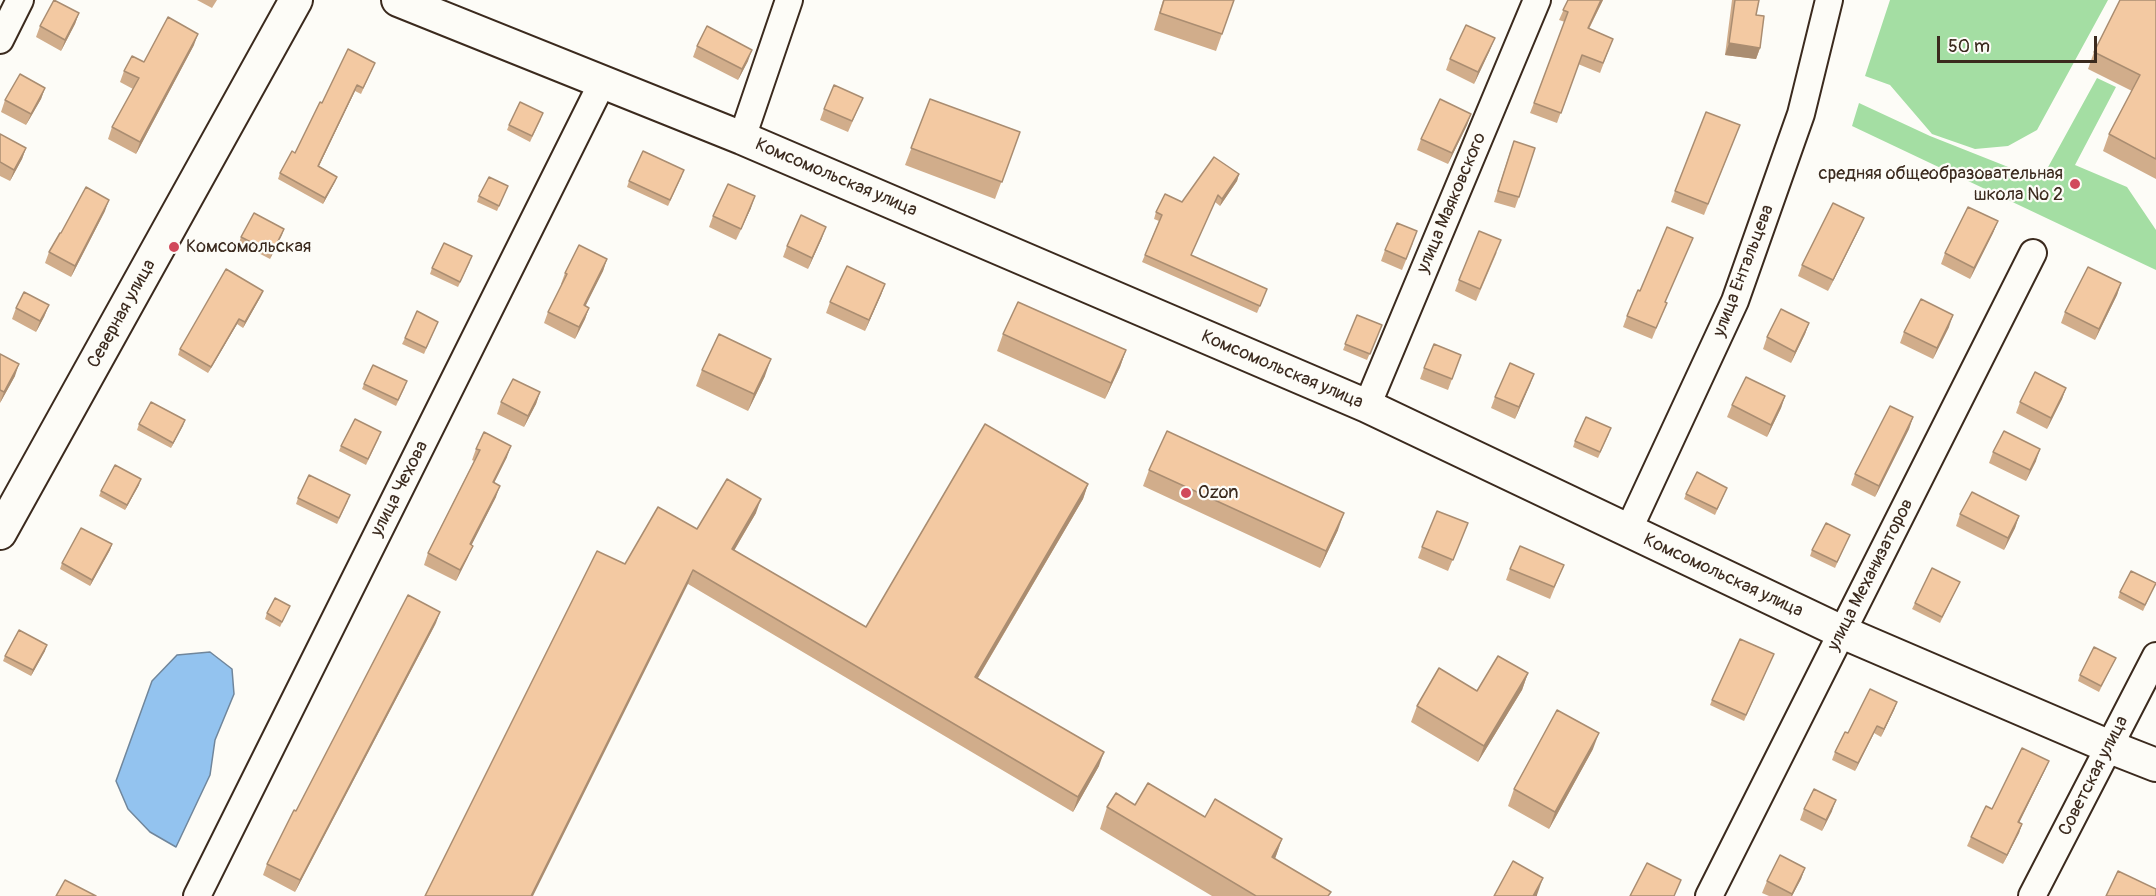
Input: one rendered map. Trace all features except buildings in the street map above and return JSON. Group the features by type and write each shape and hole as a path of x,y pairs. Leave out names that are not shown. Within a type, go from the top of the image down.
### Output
{"street":[{"path":"0,40 20,0"},
{"name":"Северная улица","path":"0,533 296,0"},
{"name":"Комсомольская улица","path":"398,0 742,138 1367,406 1842,632 2156,765"},
{"path":"742,138 789,0"},
{"name":"улица Маяковского","path":"1367,406 1537,0"},
{"name":"улица Ентальцева","path":"1628,531 1735,302 1801,114 1829,0"},
{"name":"улица Чехова","path":"196,896 603,81"},
{"name":"улица Механизаторов","path":"1709,896 2033,253"},
{"name":"Советская улица","path":"2032,896 2156,656"},
{"path":"2110,747 2156,740"}],"green space":[{"path":"1890,0 2108,0 2037,130 2008,146 1975,149 1932,134 1890,85 1865,76"},
{"path":"2097,78 2116,87 2075,165 2127,187 2156,230 2156,270 1852,126 1859,103 1930,136 2041,180"}],"water":[{"path":"210,652 232,669 234,694 215,740 210,775 176,847 150,832 128,809 116,781 152,681 177,655"}],"place":[{"name":"средняя общеобразовательная школа № 2","path":"2075,184"},
{"name":"Комсомольская","path":"174,247"},
{"name":"Ozon","path":"1186,493"}]}
